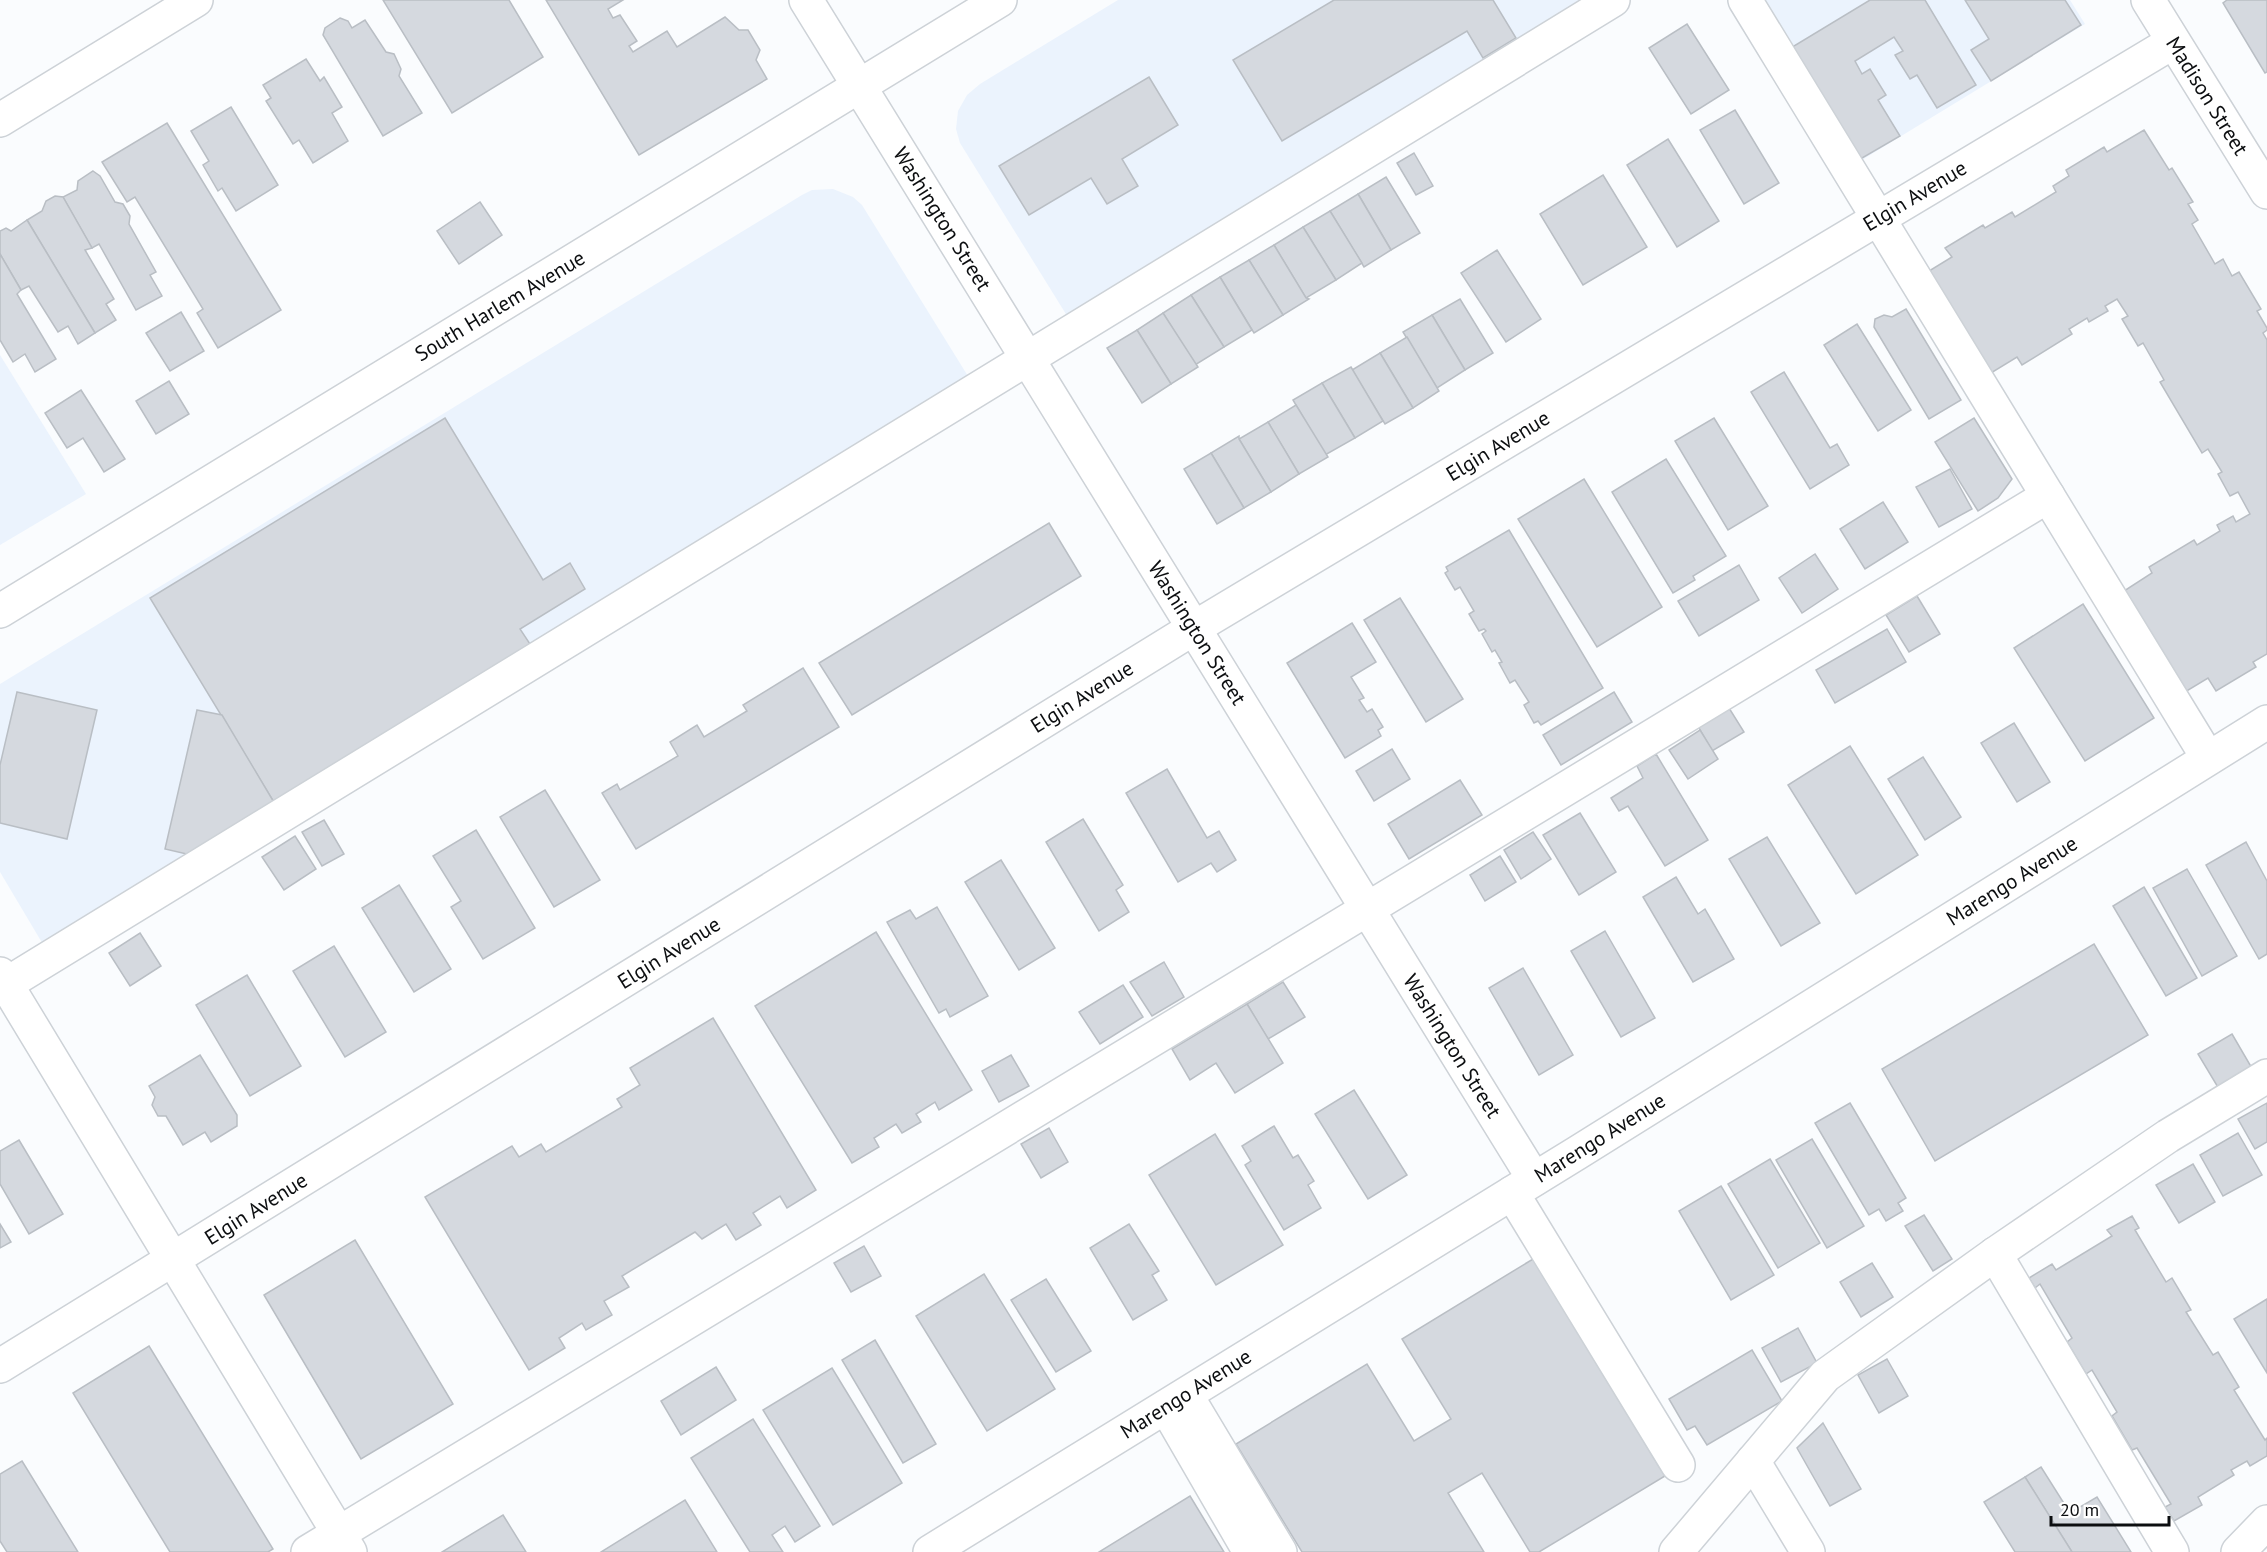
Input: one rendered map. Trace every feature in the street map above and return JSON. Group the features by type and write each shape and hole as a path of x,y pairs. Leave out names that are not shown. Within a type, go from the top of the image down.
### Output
{"street":[{"path":"0,120 196,0"},
{"name":"Washington Street","path":"806,0 1367,909 1678,1465"},
{"name":"South Harlem Avenue","path":"0,611 1000,0"},
{"path":"344,1543 2,982 1028,359 1613,0"},
{"path":"1745,0 2208,758"},
{"name":"Madison Street","path":"2148,0 2267,192"},
{"name":"Elgin Avenue","path":"0,1366 1194,628 2173,42"},
{"path":"308,1552 344,1543 1367,909 2048,496"},
{"name":"Marengo Avenue","path":"949,1547 1176,1401 2267,722"},
{"path":"1676,1552 1825,1376 1995,1254 2168,1136 2267,1076"},
{"path":"1995,1254 2172,1552"},
{"path":"1176,1401 1250,1552"},
{"path":"1176,1401 1280,1552"},
{"path":"1753,1461 1808,1552"},
{"path":"2238,1552 2267,1522"}],"shaded area":[{"path":"1118,0 1592,0 1069,319 960,143 956,129 958,111 967,95 980,84"},
{"path":"1758,0 2070,0 2085,24 1857,163"},
{"path":"833,189 853,197 862,205 971,381 44,946 0,872 0,684 802,195 812,190"},
{"path":"0,355 86,494 0,545"}],"building":[{"path":"383,0 509,0 543,57 452,113"},
{"path":"546,0 623,0 608,9 613,18 620,15 637,41 629,46 633,52 667,31 677,47 725,17 739,30 748,30 760,50 756,60 767,79 639,155"},
{"path":"1334,0 1493,0 1516,38 1483,58 1467,31 1282,141 1233,60"},
{"path":"1870,0 1925,0 1976,85 1937,108 1917,75 1910,79 1895,55 1903,51 1894,37 1855,61 1862,74 1870,69 1886,95 1878,100 1900,136 1857,161 1789,49"},
{"path":"1965,0 2065,0 2081,25 1991,81 1971,50 1989,39"},
{"path":"2227,0 2267,0 2267,72 2265,73 2223,3"},
{"path":"340,18 348,21 352,28 365,20 386,52 394,54 401,69 399,76 422,113 383,136 323,35 325,28"},
{"path":"1687,24 1729,90 1691,114 1649,48"},
{"path":"306,59 320,81 324,77 342,107 332,113 348,141 313,163 299,140 293,144 266,101 271,98 263,85"},
{"path":"1149,77 1178,125 1122,159 1138,186 1107,204 1091,178 1029,215 999,166"},
{"path":"231,107 278,185 236,211 222,188 218,191 203,165 209,161 191,131"},
{"path":"1735,110 1779,183 1744,204 1700,130"},
{"path":"167,123 281,310 218,348 197,313 203,309 135,197 127,202 102,162"},
{"path":"2144,130 2169,170 2172,168 2193,202 2188,204 2198,220 2192,224 2215,264 2223,259 2232,276 2239,272 2261,309 2257,311 2267,328 2263,333 2267,340 2267,654 2253,662 2256,667 2216,691 2208,678 2185,692 2124,591 2152,573 2149,567 2194,540 2197,545 2220,531 2217,525 2233,516 2236,522 2250,514 2238,492 2230,496 2218,474 2222,472 2208,449 2202,453 2160,382 2164,380 2143,343 2138,346 2122,319 2128,316 2117,299 2105,306 2108,311 2089,322 2087,318 2069,329 2072,334 2022,365 2017,357 1991,373 1929,271 1952,257 1945,248 1983,225 1985,228 2012,212 2015,217 2056,192 2053,186 2069,176 2066,170 2104,147 2107,152"},
{"path":"1668,139 1719,221 1677,247 1627,165"},
{"path":"1414,153 1433,186 1416,195 1397,163"},
{"path":"93,171 100,176 115,202 123,204 130,216 129,224 156,272 150,275 162,296 136,310 99,244 92,248 63,197 77,190 78,181"},
{"path":"1603,175 1647,247 1583,285 1540,214"},
{"path":"1386,177 1420,233 1391,250 1358,194"},
{"path":"1358,194 1391,250 1364,267 1330,211"},
{"path":"55,196 63,197 92,248 85,250 114,299 106,304 116,320 95,333 27,220 42,211 46,201"},
{"path":"480,202 502,235 459,264 437,231"},
{"path":"1330,211 1362,263 1336,280 1303,227"},
{"path":"27,220 95,333 78,344 68,326 58,332 29,286 21,290 0,254 0,231 6,228 11,231"},
{"path":"1303,227 1336,280 1306,298 1274,245"},
{"path":"1274,245 1306,298 1309,299 1283,315 1249,260"},
{"path":"1497,250 1541,319 1506,342 1461,273"},
{"path":"0,254 21,290 17,294 56,359 35,372 25,354 13,362 0,340"},
{"path":"1249,260 1283,315 1254,333 1220,277"},
{"path":"1220,277 1252,330 1224,347 1191,295"},
{"path":"1191,295 1224,347 1195,365 1163,313"},
{"path":"1460,299 1493,353 1465,370 1432,315"},
{"path":"1906,309 1961,400 1929,419 1874,327 1875,319 1884,315 1892,317"},
{"path":"181,312 204,351 170,371 146,333"},
{"path":"1163,313 1198,367 1171,384 1137,330"},
{"path":"1432,315 1465,370 1437,388 1403,332"},
{"path":"1857,324 1911,410 1878,431 1824,345"},
{"path":"1137,330 1171,384 1142,403 1107,348"},
{"path":"1407,337 1439,391 1413,408 1380,353"},
{"path":"1380,353 1413,408 1385,424 1352,370"},
{"path":"1351,367 1383,421 1355,438 1322,383"},
{"path":"1784,372 1830,448 1837,444 1849,465 1810,489 1751,392"},
{"path":"169,381 189,414 156,434 136,401"},
{"path":"1322,383 1355,438 1325,455 1293,400"},
{"path":"81,390 125,459 104,472 83,438 67,448 45,413"},
{"path":"1296,405 1328,457 1299,474 1268,422"},
{"path":"445,418 543,580 570,563 585,589 520,629 532,647 275,804 150,598"},
{"path":"1714,418 1768,506 1728,530 1675,441"},
{"path":"1974,418 2012,479 1998,498 1978,511 1935,442"},
{"path":"1268,422 1299,474 1271,492 1239,439"},
{"path":"1239,436 1271,492 1244,508 1211,453"},
{"path":"1211,453 1244,508 1217,524 1184,469"},
{"path":"1666,459 1726,556 1693,576 1695,580 1673,593 1612,492"},
{"path":"1950,469 1972,509 1939,527 1916,487"},
{"path":"1584,479 1662,607 1597,647 1518,519"},
{"path":"1883,502 1908,542 1865,569 1840,529"},
{"path":"1049,523 1081,576 852,715 819,663"},
{"path":"1509,530 1603,688 1541,725 1538,721 1534,723 1524,705 1529,702 1515,680 1510,683 1499,663 1502,662 1495,650 1492,652 1482,634 1486,631 1484,629 1479,631 1469,614 1474,611 1460,587 1455,590 1445,573 1448,571 1446,567"},
{"path":"1815,554 1838,589 1802,613 1779,578"},
{"path":"1739,565 1759,600 1699,636 1678,601"},
{"path":"1917,596 1940,634 1909,652 1886,615"},
{"path":"1400,598 1463,699 1426,722 1364,620"},
{"path":"2083,604 2154,718 2085,761 2014,648"},
{"path":"1352,623 1376,662 1351,677 1364,698 1359,700 1367,712 1372,709 1383,727 1378,730 1381,736 1345,758 1287,663"},
{"path":"1887,629 1906,662 1835,703 1816,670"},
{"path":"803,668 839,727 636,849 602,793 617,784 620,790 678,756 670,742 697,725 704,737 747,711 743,705"},
{"path":"17,692 97,710 67,839 0,823 0,765"},
{"path":"1614,692 1632,722 1561,765 1543,735"},
{"path":"1729,708 1744,732 1712,751 1698,726"},
{"path":"197,710 222,715 275,804 191,855 165,849"},
{"path":"2014,723 2050,782 2017,802 1981,743"},
{"path":"1700,730 1718,759 1688,779 1669,750"},
{"path":"1850,746 1918,855 1856,894 1788,785"},
{"path":"1392,749 1410,779 1374,801 1356,771"},
{"path":"1656,754 1708,840 1665,866 1628,806 1619,811 1611,798 1643,778 1637,766"},
{"path":"1923,757 1961,817 1925,840 1888,779"},
{"path":"1167,769 1207,838 1219,831 1236,860 1217,872 1211,863 1178,882 1126,793"},
{"path":"1460,780 1482,815 1409,859 1388,824"},
{"path":"545,790 600,880 554,907 500,817"},
{"path":"1580,813 1616,872 1579,895 1543,835"},
{"path":"1083,819 1123,885 1116,890 1129,912 1099,931 1046,842"},
{"path":"324,820 344,854 322,866 302,832"},
{"path":"476,830 535,928 483,959 451,907 461,901 433,856"},
{"path":"1533,832 1551,859 1521,879 1504,850"},
{"path":"295,836 316,869 284,890 262,857"},
{"path":"1767,837 1820,923 1781,946 1729,859"},
{"path":"2246,842 2267,881 2267,954 2259,959 2206,865"},
{"path":"1500,856 1516,882 1485,901 1470,875"},
{"path":"1001,860 1055,948 1019,970 965,882"},
{"path":"2187,869 2237,956 2202,976 2153,888"},
{"path":"1676,877 1698,914 1705,909 1734,959 1693,982 1643,897"},
{"path":"399,885 451,969 414,992 362,908"},
{"path":"2144,887 2197,978 2166,996 2113,906"},
{"path":"937,907 988,996 950,1017 946,1009 939,1013 887,922 910,910 916,919"},
{"path":"1605,931 1655,1018 1621,1037 1571,951"},
{"path":"876,932 972,1090 939,1110 935,1102 916,1114 921,1122 902,1133 896,1124 874,1138 879,1147 852,1163 755,1006"},
{"path":"140,933 161,966 130,986 109,953"},
{"path":"2094,944 2148,1035 1935,1161 1882,1069"},
{"path":"334,946 386,1032 345,1057 293,971"},
{"path":"1164,962 1184,997 1152,1016 1130,982"},
{"path":"1523,968 1573,1055 1539,1075 1489,988"},
{"path":"247,975 301,1066 250,1096 196,1005"},
{"path":"1283,982 1305,1017 1268,1039 1247,1004"},
{"path":"1123,985 1143,1017 1100,1044 1079,1012"},
{"path":"1247,1004 1283,1063 1235,1093 1216,1063 1190,1080 1172,1049"},
{"path":"713,1018 816,1190 787,1208 780,1196 753,1213 761,1225 736,1240 726,1224 702,1239 695,1232 622,1276 629,1287 604,1301 612,1315 586,1330 582,1323 559,1338 565,1348 529,1370 425,1197 512,1146 519,1157 541,1144 546,1152 622,1107 617,1099 640,1085 630,1068"},
{"path":"2232,1034 2253,1070 2219,1089 2198,1054"},
{"path":"200,1055 237,1115 237,1126 211,1142 205,1132 183,1145 166,1116 158,1116 152,1105 155,1097 149,1086"},
{"path":"1011,1055 1029,1086 999,1102 982,1071"},
{"path":"1354,1090 1407,1175 1368,1199 1315,1114"},
{"path":"1850,1103 1906,1198 1898,1203 1903,1211 1886,1221 1879,1209 1869,1215 1815,1123"},
{"path":"2267,1103 2267,1142 2255,1149 2238,1119"},
{"path":"1274,1126 1293,1158 1298,1155 1314,1181 1308,1185 1321,1208 1284,1230 1245,1165 1251,1161 1242,1146"},
{"path":"1049,1128 1068,1162 1041,1178 1021,1144"},
{"path":"2238,1133 2262,1175 2223,1196 2200,1155"},
{"path":"1215,1134 1283,1245 1216,1285 1149,1175"},
{"path":"1812,1139 1864,1226 1827,1248 1776,1160"},
{"path":"19,1140 63,1214 29,1234 0,1184 0,1151"},
{"path":"1770,1159 1820,1243 1778,1268 1728,1184"},
{"path":"2193,1164 2215,1202 2179,1223 2156,1185"},
{"path":"1721,1186 1774,1275 1731,1300 1679,1211"},
{"path":"1924,1215 1952,1259 1933,1271 1905,1226"},
{"path":"2132,1216 2139,1228 2135,1230 2166,1282 2172,1278 2191,1310 2186,1312 2213,1355 2218,1352 2239,1387 2234,1390 2265,1440 2267,1438 2267,1456 2250,1466 2247,1461 2231,1470 2234,1475 2198,1497 2202,1505 2174,1521 2165,1507 2171,1504 2137,1448 2132,1450 2112,1416 2117,1412 2092,1370 2086,1374 2067,1342 2072,1338 2040,1284 2035,1288 2029,1278 2052,1264 2056,1270 2112,1236 2107,1230"},
{"path":"0,1224 11,1242 0,1248"},
{"path":"1129,1224 1159,1271 1152,1275 1167,1300 1133,1320 1090,1248"},
{"path":"355,1240 453,1404 361,1459 264,1295"},
{"path":"864,1246 881,1276 851,1292 834,1263"},
{"path":"1533,1259 1665,1476 1539,1552 1530,1552 1482,1473 1448,1493 1484,1552 1302,1552 1236,1444 1367,1364 1414,1441 1451,1419 1402,1339"},
{"path":"1872,1263 1893,1297 1861,1317 1840,1282"},
{"path":"984,1274 1055,1389 987,1431 916,1316"},
{"path":"1046,1279 1091,1351 1056,1372 1011,1300"},
{"path":"2267,1299 2267,1373 2234,1319"},
{"path":"1798,1328 1817,1363 1781,1382 1762,1348"},
{"path":"875,1340 936,1444 903,1463 842,1360"},
{"path":"149,1346 273,1549 268,1552 170,1552 73,1393"},
{"path":"1752,1350 1782,1401 1707,1445 1695,1426 1687,1430 1669,1399"},
{"path":"1887,1359 1908,1396 1879,1413 1858,1375"},
{"path":"716,1367 736,1400 681,1435 661,1401"},
{"path":"832,1368 902,1483 833,1525 763,1410"},
{"path":"753,1419 820,1526 795,1542 785,1526 772,1535 783,1552 750,1552 691,1458"},
{"path":"1823,1423 1861,1489 1830,1506 1797,1448"},
{"path":"22,1461 78,1552 7,1552 0,1541 0,1474"},
{"path":"2041,1467 2070,1513 2097,1497 2131,1552 2072,1552 2025,1477"},
{"path":"2025,1477 2072,1552 2015,1552 1984,1502"},
{"path":"1190,1496 1224,1552 1099,1552"},
{"path":"685,1500 717,1552 601,1552"},
{"path":"503,1515 526,1552 442,1552"}]}
